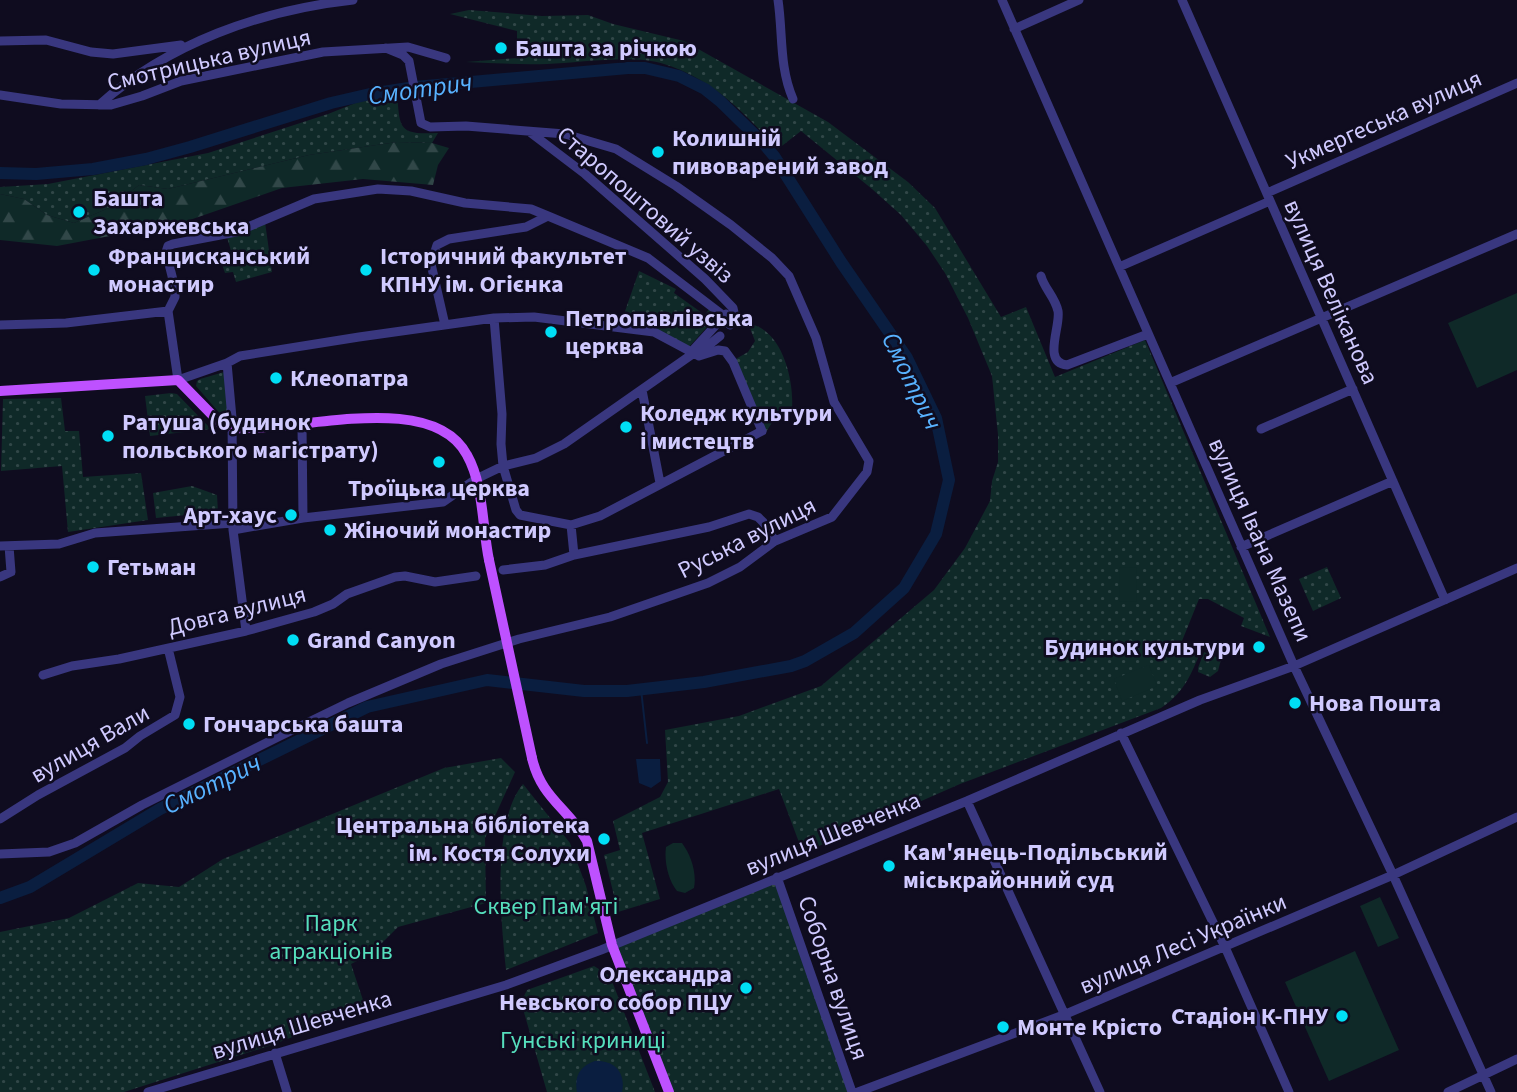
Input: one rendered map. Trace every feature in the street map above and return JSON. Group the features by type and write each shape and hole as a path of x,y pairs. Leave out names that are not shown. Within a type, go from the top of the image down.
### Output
{"main road":[{"path":"0,391 177,380 221,424 232,427 245,429 366,419 407,420 435,426 456,438 468,456 476,480 489,560 539,782 579,827 587,841 612,945 669,1092"}],"street":[{"path":"99,104 160,59 195,43 266,15 353,0"},
{"path":"778,0 783,34 784,76 793,99"},
{"name":"вулиця Івана Мазепи","path":"1002,0 1294,666 1393,875 1491,1092"},
{"path":"1014,29 1079,0"},
{"name":"вулиця Веліканова","path":"1182,0 1445,600"},
{"path":"0,41 46,40 92,52 113,54 195,43"},
{"name":"Смотрицька вулиця","path":"0,95 43,102 123,103 181,80 323,52 408,47 446,58"},
{"name":"Руська вулиця","path":"0,854 60,849 348,703 441,664 484,648 610,617 708,583 740,567 775,541 832,517 867,472 869,461 838,411 816,338 789,276 765,251 703,204 616,149 565,134 466,126 430,127 421,123 411,69 403,55 386,48"},
{"name":"Укмергеська вулиця","path":"1119,267 1517,83"},
{"name":"Старопоштовий узвіз","path":"530,132 584,174 705,279 733,308 727,320"},
{"path":"495,318 503,466 516,510 520,515 571,525 600,516 762,430 733,362 725,351 718,350 703,356 694,353 654,332 534,317 495,318 240,356 177,380 167,311 175,297 175,288 166,252 168,246 173,244 236,232 314,199 369,190 397,190 465,203 531,209 648,258 727,320 700,342 694,353"},
{"path":"445,325 431,264 437,245 449,239 526,227 548,216"},
{"path":"1170,383 1517,234"},
{"path":"1041,276 1054,297 1058,310 1054,352 1056,360 1061,364 1067,365 1148,334"},
{"path":"0,325 66,323 167,311"},
{"path":"0,577 11,572 4,546 59,544 94,533 233,527 436,503 449,499 476,480 503,466 536,458 564,444 694,353 699,354 720,336"},
{"path":"227,363 232,427 233,527 246,631"},
{"path":"1261,429 1353,389"},
{"path":"642,390 660,483"},
{"path":"302,424 303,518"},
{"path":"1241,547 1393,481"},
{"path":"503,570 545,565 574,555 709,527 749,514 763,522 775,541"},
{"path":"571,525 574,555"},
{"name":"вулиця Шевченка","path":"148,1092 506,985 612,945 967,802 1200,700 1294,666 1517,568"},
{"name":"Довга вулиця","path":"44,675 67,667 246,631 314,612 347,594 395,578 405,576 444,582 476,576"},
{"name":"вулиця Вали","path":"0,819 38,795 125,748 175,715 180,698 168,648"},
{"path":"1121,733 1225,947 1289,1092"},
{"path":"967,802 1100,1092"},
{"name":"вулиця Лесі Українки","path":"858,1092 1066,1014 1393,875 1517,817"},
{"name":"Соборна вулиця","path":"777,877 852,1092"},
{"path":"275,1053 287,1092"},
{"path":"1448,1092 1517,1059"}],"green space":[{"path":"469,10 542,16 588,15 613,24 684,41 828,122 908,182 935,208 1001,317 1026,307 1055,377 1145,340 1270,637 1241,626 1244,618 1208,599 1199,599 1182,641 1202,649 1182,689 1161,708 960,784 803,853 779,789 642,833 660,899 618,912 604,855 620,850 613,821 660,797 668,782 665,730 739,716 821,686 934,590 965,548 990,501 998,462 992,376 968,318 945,273 927,246 901,215 801,131 778,149 740,110 713,88 682,70 652,61 622,59 537,64 466,62 517,58 517,31 450,14"},
{"path":"397,93 399,115 404,127 415,133 438,133 432,143 397,142 309,155 168,189 139,185 111,207 74,223 47,215 24,199 0,194 0,187 48,184 208,153 328,114 368,98"},
{"path":"397,142 432,143 449,148 438,165 433,185 363,179 282,188 184,222 57,246 0,240 0,194 24,199 47,215 74,223 111,207 139,185 168,189 309,155"},
{"path":"265,222 272,272 236,282 233,272 225,273 219,255 231,251 227,237"},
{"path":"639,271 676,289 674,293 705,315 709,309 717,316 688,348 680,349 642,320 623,317"},
{"path":"1517,293 1517,370 1477,388 1448,323"},
{"path":"754,325 764,330 779,348 789,372 791,385 792,408 777,415 766,432 734,360 748,352 755,341 750,328"},
{"path":"224,372 230,414 223,417 196,386 200,379"},
{"path":"177,394 211,429 150,436 145,396"},
{"path":"61,398 65,431 79,431 83,477 141,473 148,520 68,532 62,466 1,471 3,399"},
{"path":"192,486 217,495 218,512 156,518 153,493"},
{"path":"1136,567 1137,601 1120,602 1119,568"},
{"path":"1327,567 1341,598 1313,611 1299,579"},
{"path":"1204,652 1221,659 1218,671 1210,677 1198,672"},
{"path":"1149,665 1157,686 1122,701 1114,679"},
{"name":"Парк атракціонів","path":"501,758 515,772 485,838 486,903 398,927 371,954 351,964 366,1009 269,1046 124,1092 0,1092 0,932 69,918 138,883 179,887 223,859 444,768"},
{"name":"Сквер Пам'яті","path":"523,784 570,843 586,886 598,933 506,970 501,900 502,847 513,801"},
{"path":"673,843 682,843 695,876 694,888 685,893 677,891 667,870 666,847"},
{"path":"777,877 852,1092 669,1092 612,945"},
{"path":"1380,897 1399,938 1378,947 1360,906"},
{"name":"Стадіон К-ПНУ","path":"1355,951 1399,1050 1329,1081 1285,982"},
{"name":"Гунські криниці","path":"594,966 610,976 655,1092 547,1092 521,1002 527,990"}],"water":[{"path":"636,759 660,759 661,781 651,788 639,783"},
{"path":"595,1061 608,1063 618,1069 622,1079 622,1092 577,1092 579,1072"}],"waterway":[{"name":"Смотрич","path":"0,173 36,174 93,169 146,159 331,103 415,87 628,68 645,68 679,76 705,89 720,101 774,156 841,262 907,358 936,418 949,480 936,534 904,588 854,633 805,661 704,682 627,691 584,691 487,680 367,707 160,809 30,887 0,898"},
{"path":"641,689 647,743"}],"place":[{"name":"Башта за річкою","path":"501,48"},
{"name":"Колишній пивоварений завод","path":"658,152"},
{"name":"Башта Захаржевська","path":"79,212"},
{"name":"Францисканський монастир","path":"94,270"},
{"name":"Історичний факультет КПНУ ім. Огієнка","path":"366,270"},
{"name":"Петропавлівська церква","path":"551,332"},
{"name":"Клеопатра","path":"276,378"},
{"name":"Коледж культури і мистецтв","path":"626,427"},
{"name":"Ратуша (будинок польського магістрату)","path":"108,436"},
{"name":"Троїцька церква","path":"439,462"},
{"name":"Арт-хаус","path":"291,515"},
{"name":"Жіночий монастир","path":"330,530"},
{"name":"Гетьман","path":"93,567"},
{"name":"Grand Canyon","path":"293,640"},
{"name":"Будинок культури","path":"1259,647"},
{"name":"Нова Пошта","path":"1295,703"},
{"name":"Гончарська башта","path":"189,724"},
{"name":"Центральна бібліотека ім. Костя Солухи","path":"604,839"},
{"name":"Кам'янець-Подільський міськрайонний суд","path":"889,866"},
{"name":"Олександра Невського собор ПЦУ","path":"746,988"},
{"name":"Стадіон К-ПНУ","path":"1342,1016"},
{"name":"Монте Крісто","path":"1003,1027"}]}
